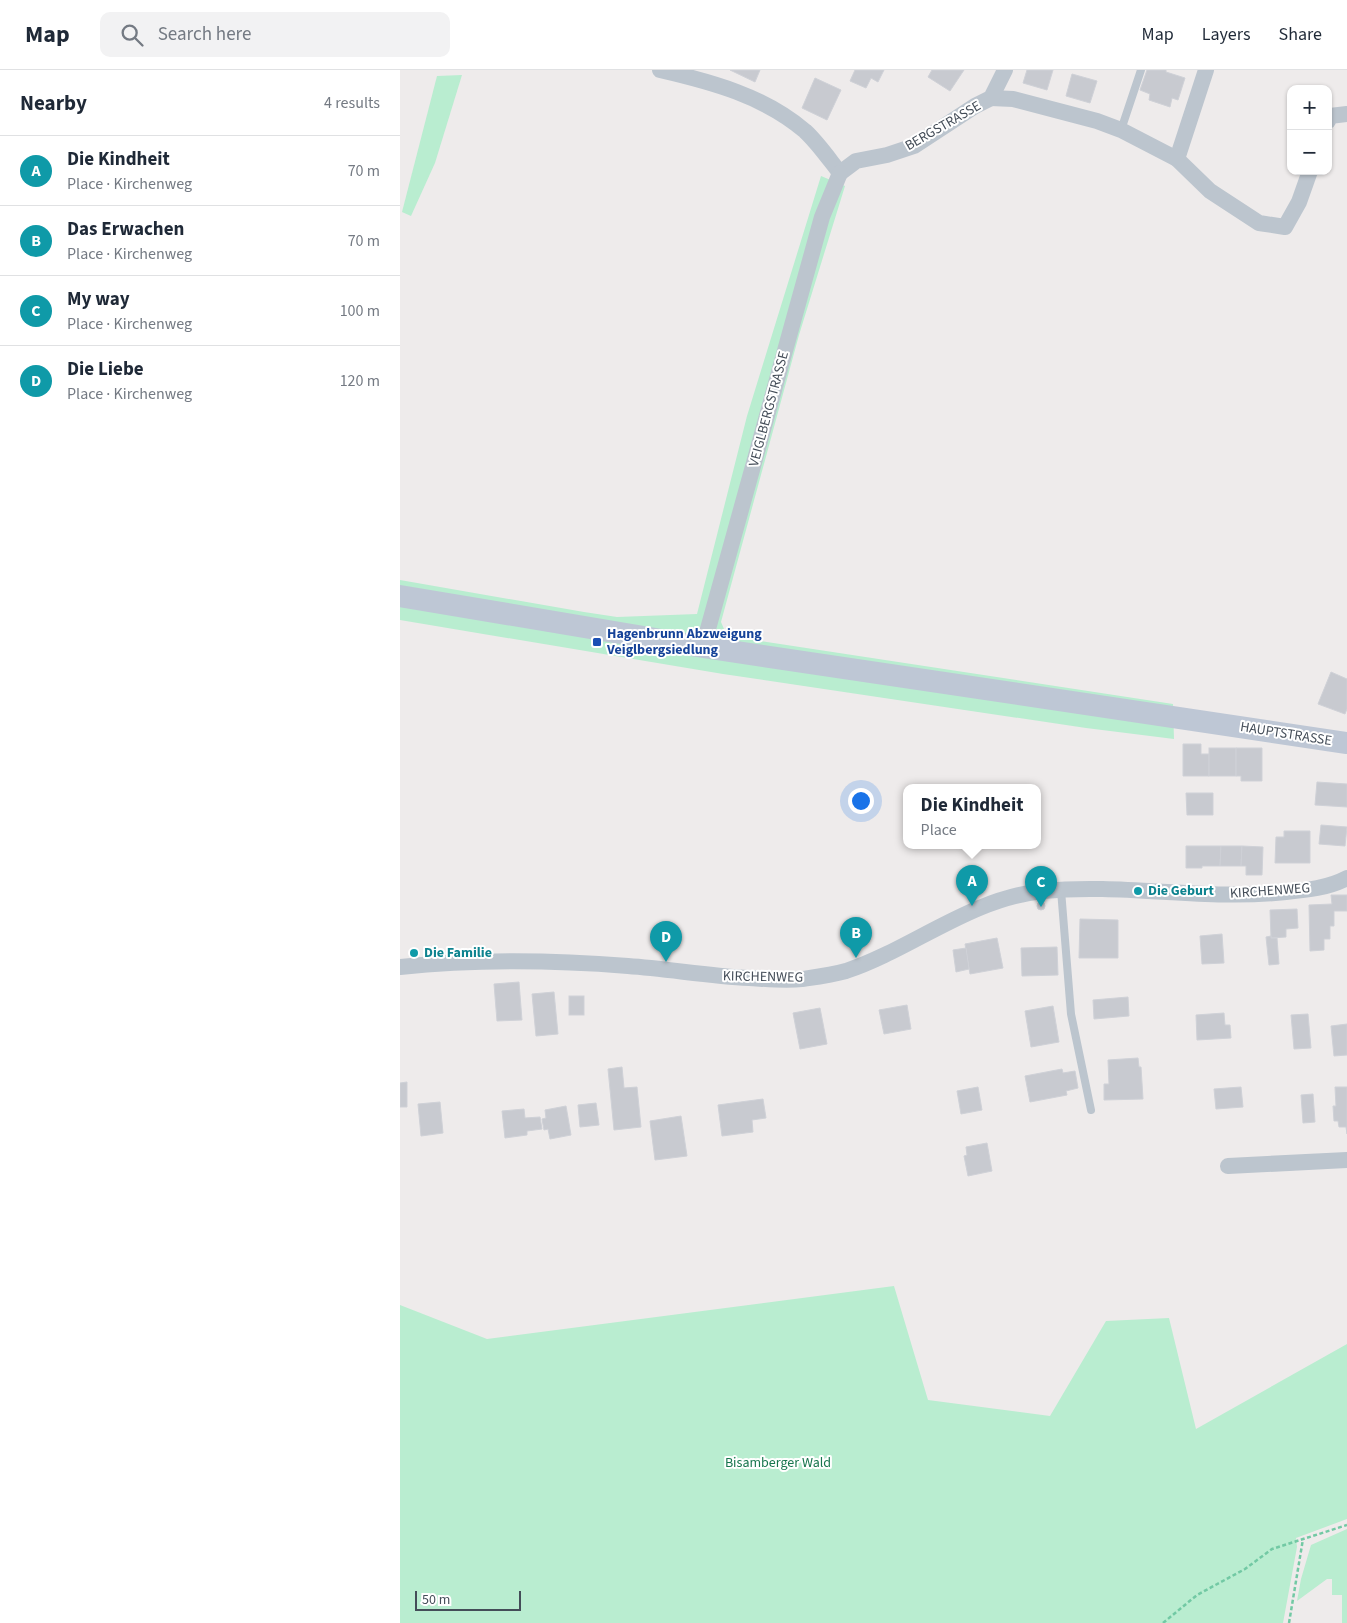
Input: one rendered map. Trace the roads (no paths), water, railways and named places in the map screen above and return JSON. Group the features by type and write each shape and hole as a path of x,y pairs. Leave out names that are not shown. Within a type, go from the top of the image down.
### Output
{"main road":[{"name":"HAUPTSTRASSE","path":"400,596 703,647 1347,743"}],"street":[{"path":"660,70 706,82 776,109 806,132 840,172"},
{"name":"BERGSTRASSE","path":"840,172 856,161 887,155 914,146 975,106 991,98 1005,70"},
{"path":"1177,159 1206,70"},
{"path":"991,98 1013,99 1097,121 1121,130 1177,159 1210,190 1258,224 1285,227 1299,202 1309,175"},
{"path":"1332,116 1347,114"},
{"name":"VEIGLBERGSTRASSE","path":"703,647 822,217 840,172"},
{"name":"KIRCHENWEG","path":"400,967 526,960 629,966 726,977 772,980 800,979 844,971 975,910 1025,893 1094,888 1226,894 1272,893 1327,886 1347,878"},
{"path":"1228,1166 1347,1160"}],"lane":[{"path":"1121,130 1141,70"},
{"path":"1060,890 1070,1004 1091,1110"}],"place":[{"name":"Hagenbrunn Abzweigung Veiglbergsiedlung","path":"597,642"},
{"name":"Die Geburt","path":"1138,891"},
{"name":"Die Kindheit","path":"972,906"},
{"name":"My way","path":"1041,907"},
{"name":"Die Familie","path":"414,953"},
{"name":"Das Erwachen","path":"856,958"},
{"name":"Die Liebe","path":"666,962"}],"park label":[{"name":"Bisamberger Wald","path":"778,1463"}]}
